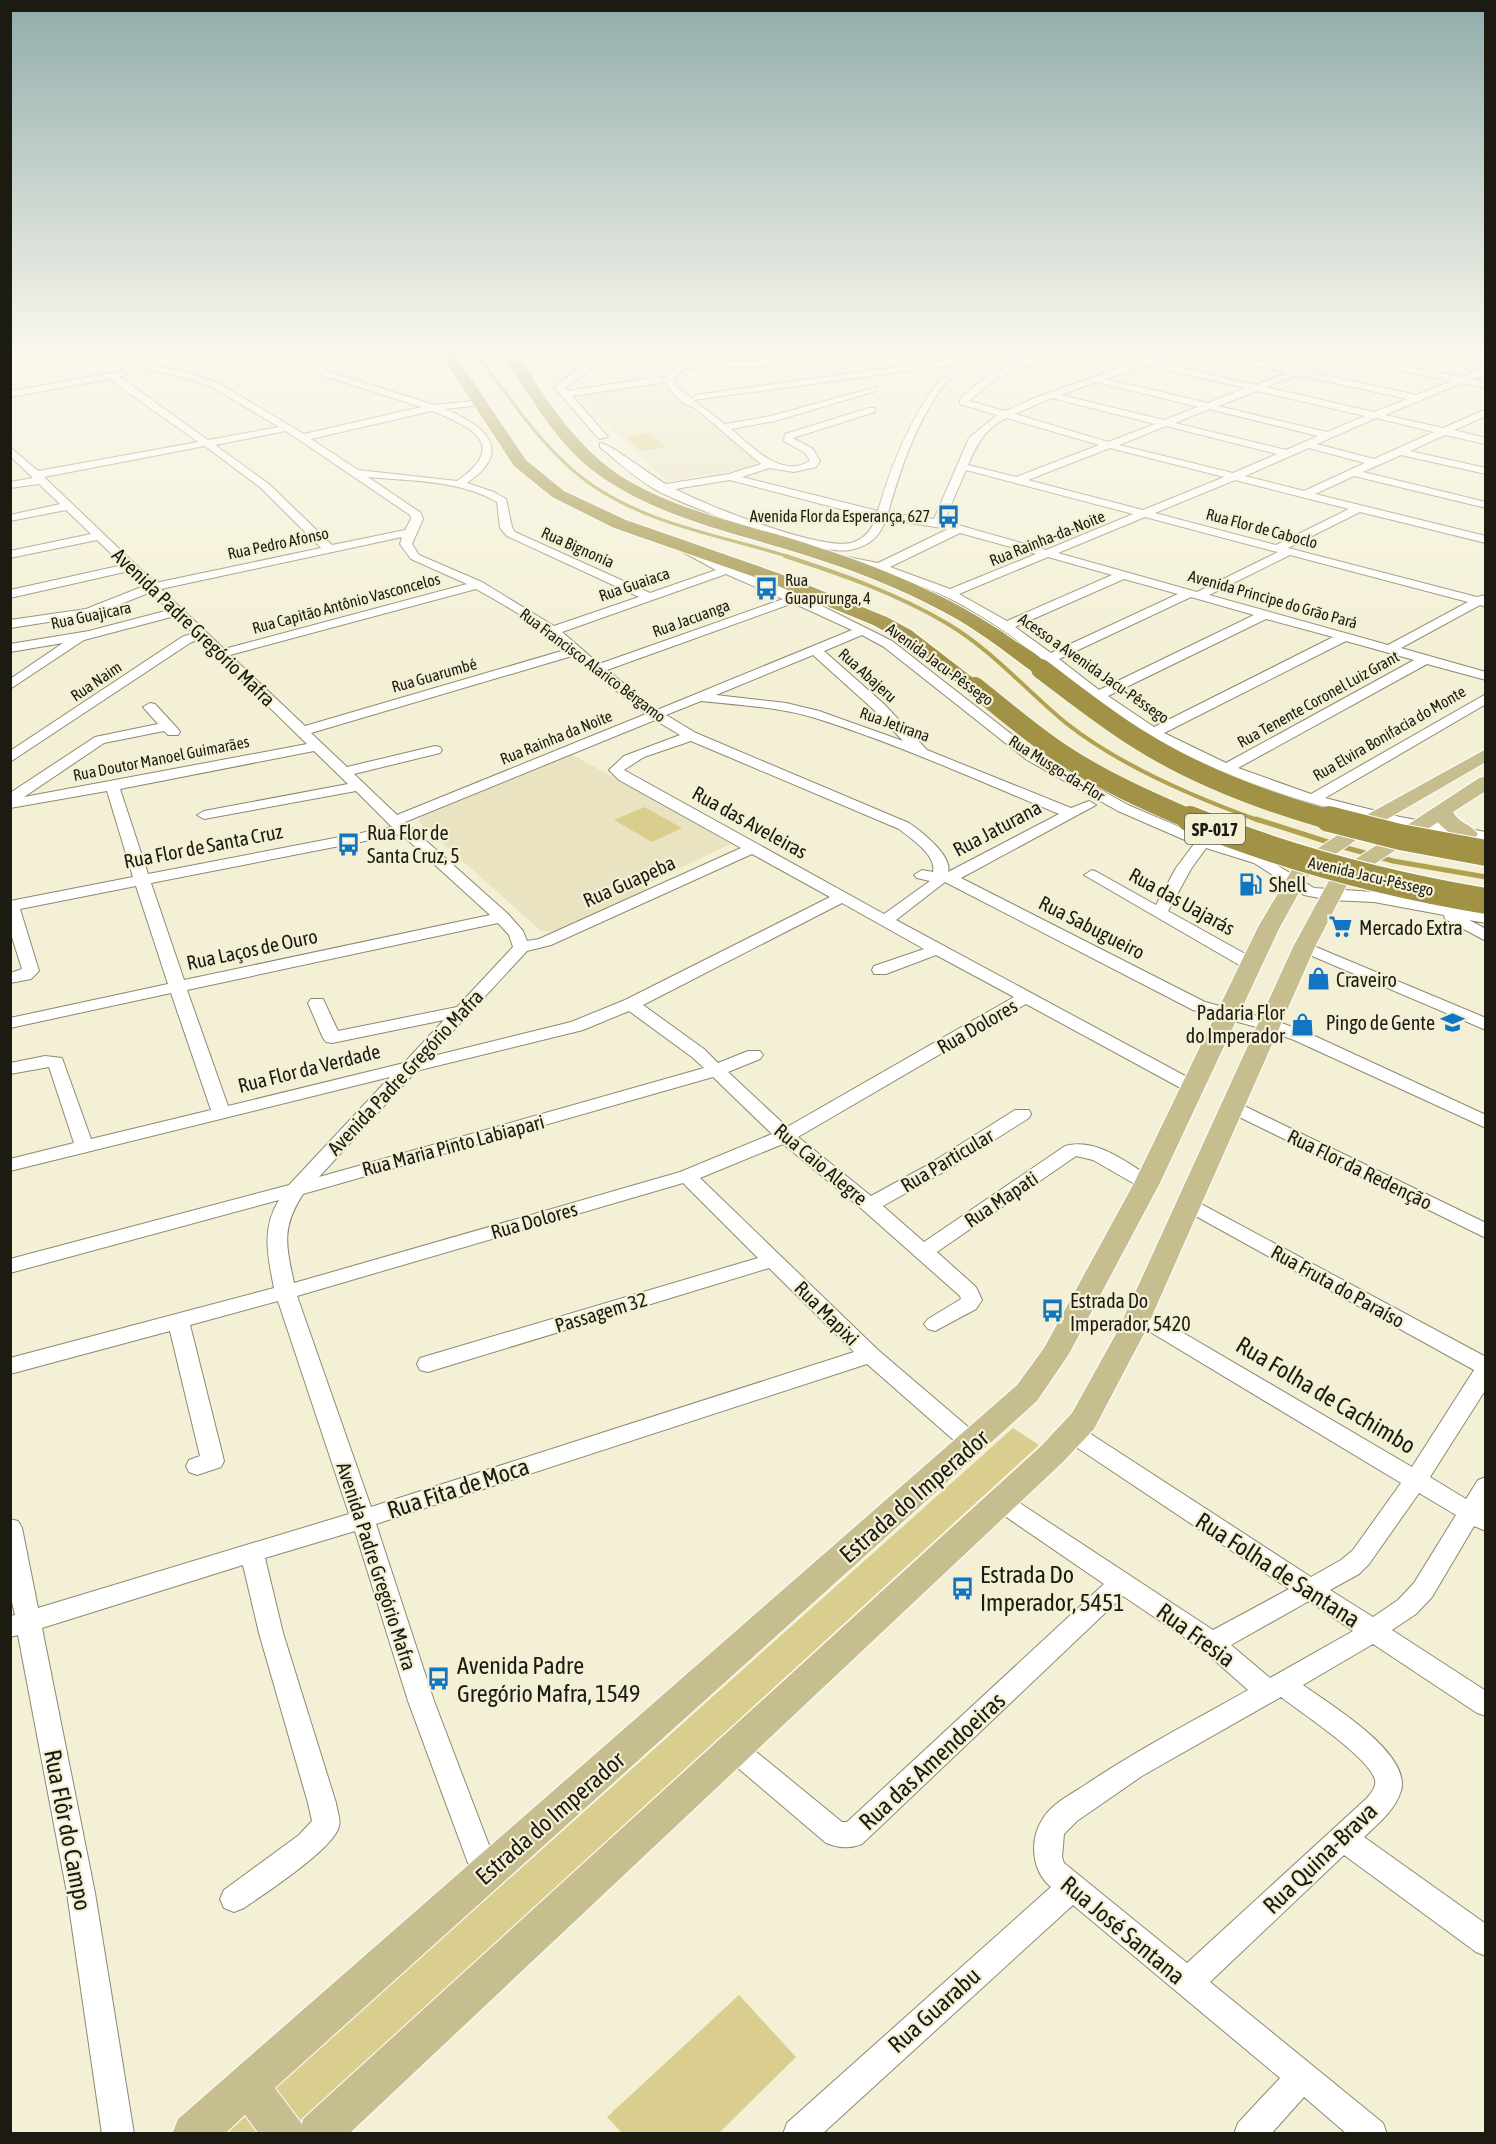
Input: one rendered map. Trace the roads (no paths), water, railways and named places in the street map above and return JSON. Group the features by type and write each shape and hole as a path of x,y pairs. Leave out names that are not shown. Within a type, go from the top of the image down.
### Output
{"highway":[{"name":"Avenida Jacu-Pêssego","path":"512,452 537,480 587,509 672,543 772,577 880,621 904,634 1042,741 1072,761 1167,810 1303,860 1414,887 1485,901"},
{"path":"583,452 596,466 627,487 666,505 717,522 744,525"},
{"name":"SP-017","path":"744,525 828,552 947,606 1046,664 1096,711 1186,765 1274,801 1334,820 1400,837 1485,853"}],"main road":[{"name":"Estrada do Imperador","path":"193,2133 973,1444 1038,1381 1074,1320 1147,1183 1194,1088 1222,1012 1252,964 1269,927 1303,867 1377,817 1485,754"},
{"path":"1477,836 1449,823 1443,809 1450,796 1485,776"},
{"path":"318,2133 1000,1502 1083,1421 1139,1316 1304,947 1341,877 1485,782"},
{"path":"1269,927 1304,947"},
{"path":"248,2085 285,2133"}],"street":[{"path":"10,485 38,477 161,452"},
{"path":"218,452 265,486 328,549"},
{"name":"Rua Francisco Alarico Bérgamo","path":"323,452 415,513 417,519 406,544 415,557 478,585 553,631 574,651 654,714 691,736 879,814 915,832 942,867 944,878"},
{"path":"354,472 458,485 482,466 487,452"},
{"path":"615,452 628,466 661,488 744,525"},
{"path":"753,452 769,465"},
{"path":"661,488 730,477 769,465 794,469 812,465 815,461 813,456 807,452"},
{"path":"828,552 851,546 869,538 874,533 905,452"},
{"path":"938,523 967,452"},
{"path":"1016,481 1091,452"},
{"path":"1137,452 1485,540"},
{"path":"1280,452 1288,454"},
{"name":"Rua Rainha-da-Noite","path":"951,593 1293,452"},
{"path":"1336,452 1377,463"},
{"path":"1306,494 1402,452"},
{"path":"1402,452 1485,471"},
{"name":"Avenida Padre Gregório Mafra","path":"12,453 399,825 502,917 517,934 521,948 296,1189 284,1208 277,1226 277,1250 285,1292 363,1519 421,1701 486,1874"},
{"name":"Rua Flor de Caboclo","path":"961,466 1483,600"},
{"path":"1355,473 1485,505"},
{"name":"Avenida Principe do Grão Pará","path":"730,477 880,515 938,523 1485,676"},
{"name":"Rua Bignonia","path":"458,485 498,498 505,506 503,516 506,528 511,534 649,597"},
{"path":"10,518 68,506"},
{"path":"1046,664 1194,595 1359,508"},
{"path":"880,567 958,529"},
{"name":"Rua Pedro Afonso","path":"10,624 89,612 153,587 410,532"},
{"path":"10,555 99,536"},
{"name":"Rua Musgo-da-Flor","path":"672,543 701,559 796,598 864,630 911,660 1004,735 1049,767 1123,808 1203,842 1259,860 1310,892 1374,897 1485,918"},
{"name":"Acesso a Avenida Jacu-Pêssego","path":"828,552 880,567 951,593 1006,626 1046,664 1099,695 1153,733 1228,768 1311,800 1418,825"},
{"path":"10,594 132,567"},
{"name":"Rua Guaiaca","path":"553,631 727,570"},
{"path":"1006,626 1124,574"},
{"name":"Rua Capitão Antônio Vasconcelos","path":"222,653 478,585"},
{"name":"Rua Jacuanga","path":"598,669 796,598"},
{"path":"1390,649 1483,600"},
{"name":"Rua Guajicara","path":"10,648 80,638 178,611"},
{"path":"1099,695 1264,615"},
{"name":"Rua Rainha da Noite","path":"399,825 654,714 864,630"},
{"name":"Rua Naim","path":"10,758 186,640 202,634"},
{"path":"1153,733 1343,637"},
{"path":"10,685 80,638"},
{"name":"Rua Abajeru","path":"815,650 879,707 922,753"},
{"name":"Rua Guarumbé","path":"303,731 574,651"},
{"name":"Rua Tenente Coronel Luiz Grant","path":"1228,768 1324,713 1424,660"},
{"name":"Rua Jetirana","path":"699,697 801,710 922,753 1070,813"},
{"name":"Rua Elvira Bonifacia do Monte","path":"1311,800 1485,698"},
{"path":"10,802 100,740 170,729 150,707"},
{"name":"Rua das Aveleiras","path":"691,736 630,760 616,770 885,921 1194,1088"},
{"name":"Rua Doutor Manoel Guimarães","path":"10,802 112,786 318,746"},
{"path":"344,772 435,750"},
{"path":"112,786 220,1113"},
{"path":"204,815 361,786"},
{"name":"Rua Jaturana","path":"922,875 944,878 1089,805"},
{"name":"Rua Flor de Santa Cruz","path":"11,906 399,825"},
{"path":"1418,825 1477,836"},
{"path":"1160,912 1184,868 1203,842"},
{"name":"Rua Guapeba","path":"521,948 545,942 753,848"},
{"path":"920,893 919,883 929,848"},
{"name":"Rua das Uajarás","path":"1092,875 1252,964"},
{"path":"885,921 920,893 944,878"},
{"name":"Rua Sabugueiro","path":"944,878 1198,1006 1270,1025 1300,1036 1485,1122"},
{"name":"Rua Flor da Verdade","path":"10,1165 557,1032 631,1004 842,897"},
{"path":"10,978 25,975 31,971 11,906"},
{"path":"1444,911 1465,926 1485,936"},
{"name":"Rua Laços de Ouro","path":"10,1023 502,917"},
{"path":"1304,947 1485,1025"},
{"path":"880,970 938,949"},
{"name":"Rua Dolores","path":"10,1366 285,1292 687,1176 785,1136 1027,997"},
{"path":"317,1003 332,1038 461,1011"},
{"name":"Rua Caio Alegre","path":"631,1004 685,1042 785,1136 870,1205 972,1297 969,1304 934,1324"},
{"name":"Rua Maria Pinto Labiapari","path":"10,1266 296,1189 717,1070 754,1055"},
{"path":"10,1069 45,1061 56,1062 84,1146"},
{"name":"Rua Flor da Redenção","path":"1234,1107 1485,1231"},
{"name":"Rua Particular","path":"870,1205 933,1170 1022,1114"},
{"name":"Rua Mapati","path":"923,1252 1072,1150 1080,1148 1092,1152 1147,1183"},
{"name":"Rua Mapixi","path":"687,1176 870,1355 973,1444"},
{"name":"Rua Fruta do Paraíso","path":"1190,1204 1485,1369"},
{"name":"Passagem 32","path":"428,1364 774,1260"},
{"name":"Rua Folha de Cachimbo","path":"1139,1316 1477,1517"},
{"path":"178,1321 209,1469"},
{"name":"Rua Fita de Moca","path":"19,1624 363,1519 870,1355"},
{"path":"1212,1643 1350,1567 1361,1557 1416,1480 1485,1369"},
{"name":"Rua Folha de Santana","path":"1072,1433 1485,1705"},
{"name":"Rua José Santana","path":"1372,2133 1054,1872 1047,1857 1052,1827 1067,1812 1132,1768 1372,1631 1407,1607 1423,1590 1477,1517 1485,1486"},
{"name":"Rua Fresia","path":"1000,1502 1275,1687"},
{"name":"Rua Flôr do Campo","path":"10,1528 19,1624 81,1893 118,2133"},
{"path":"234,1899 309,1844 326,1825 322,1803 271,1633 252,1552"},
{"name":"Rua das Amendoeiras","path":"734,1749 836,1834 852,1835 1122,1583"},
{"name":"Rua Quina-Brava","path":"1187,1983 1377,1807 1388,1790 1389,1776 1372,1752 1275,1687"},
{"path":"1343,1838 1485,1942"},
{"name":"Rua Guarabu","path":"798,2133 1072,1887"},
{"path":"1249,2133 1302,2077"}],"waterway":[{"path":"554,452 581,477 604,493 629,506 682,526 790,557"},
{"path":"785,556 869,586 929,613 980,646 1087,739 1159,780 1260,821"},
{"path":"1256,819 1331,843"},
{"path":"1340,846 1393,861 1486,877"}],"place":[{"name":"Avenida Flor da Esperança, 627","path":"948,516"},
{"name":"Rua Guapurunga, 4","path":"767,589"},
{"name":"Rua Flor de Santa Cruz, 5","path":"349,844"},
{"name":"Shell","path":"1251,884"},
{"name":"Mercado Extra","path":"1341,927"},
{"name":"Craveiro","path":"1318,979"},
{"name":"Pingo de Gente","path":"1453,1022"},
{"name":"Padaria Flor do Imperador","path":"1303,1024"},
{"name":"Estrada Do Imperador, 5420","path":"1052,1311"},
{"name":"Estrada Do Imperador, 5451","path":"962,1588"},
{"name":"Avenida Padre Gregório Mafra, 1549","path":"439,1679"}]}
